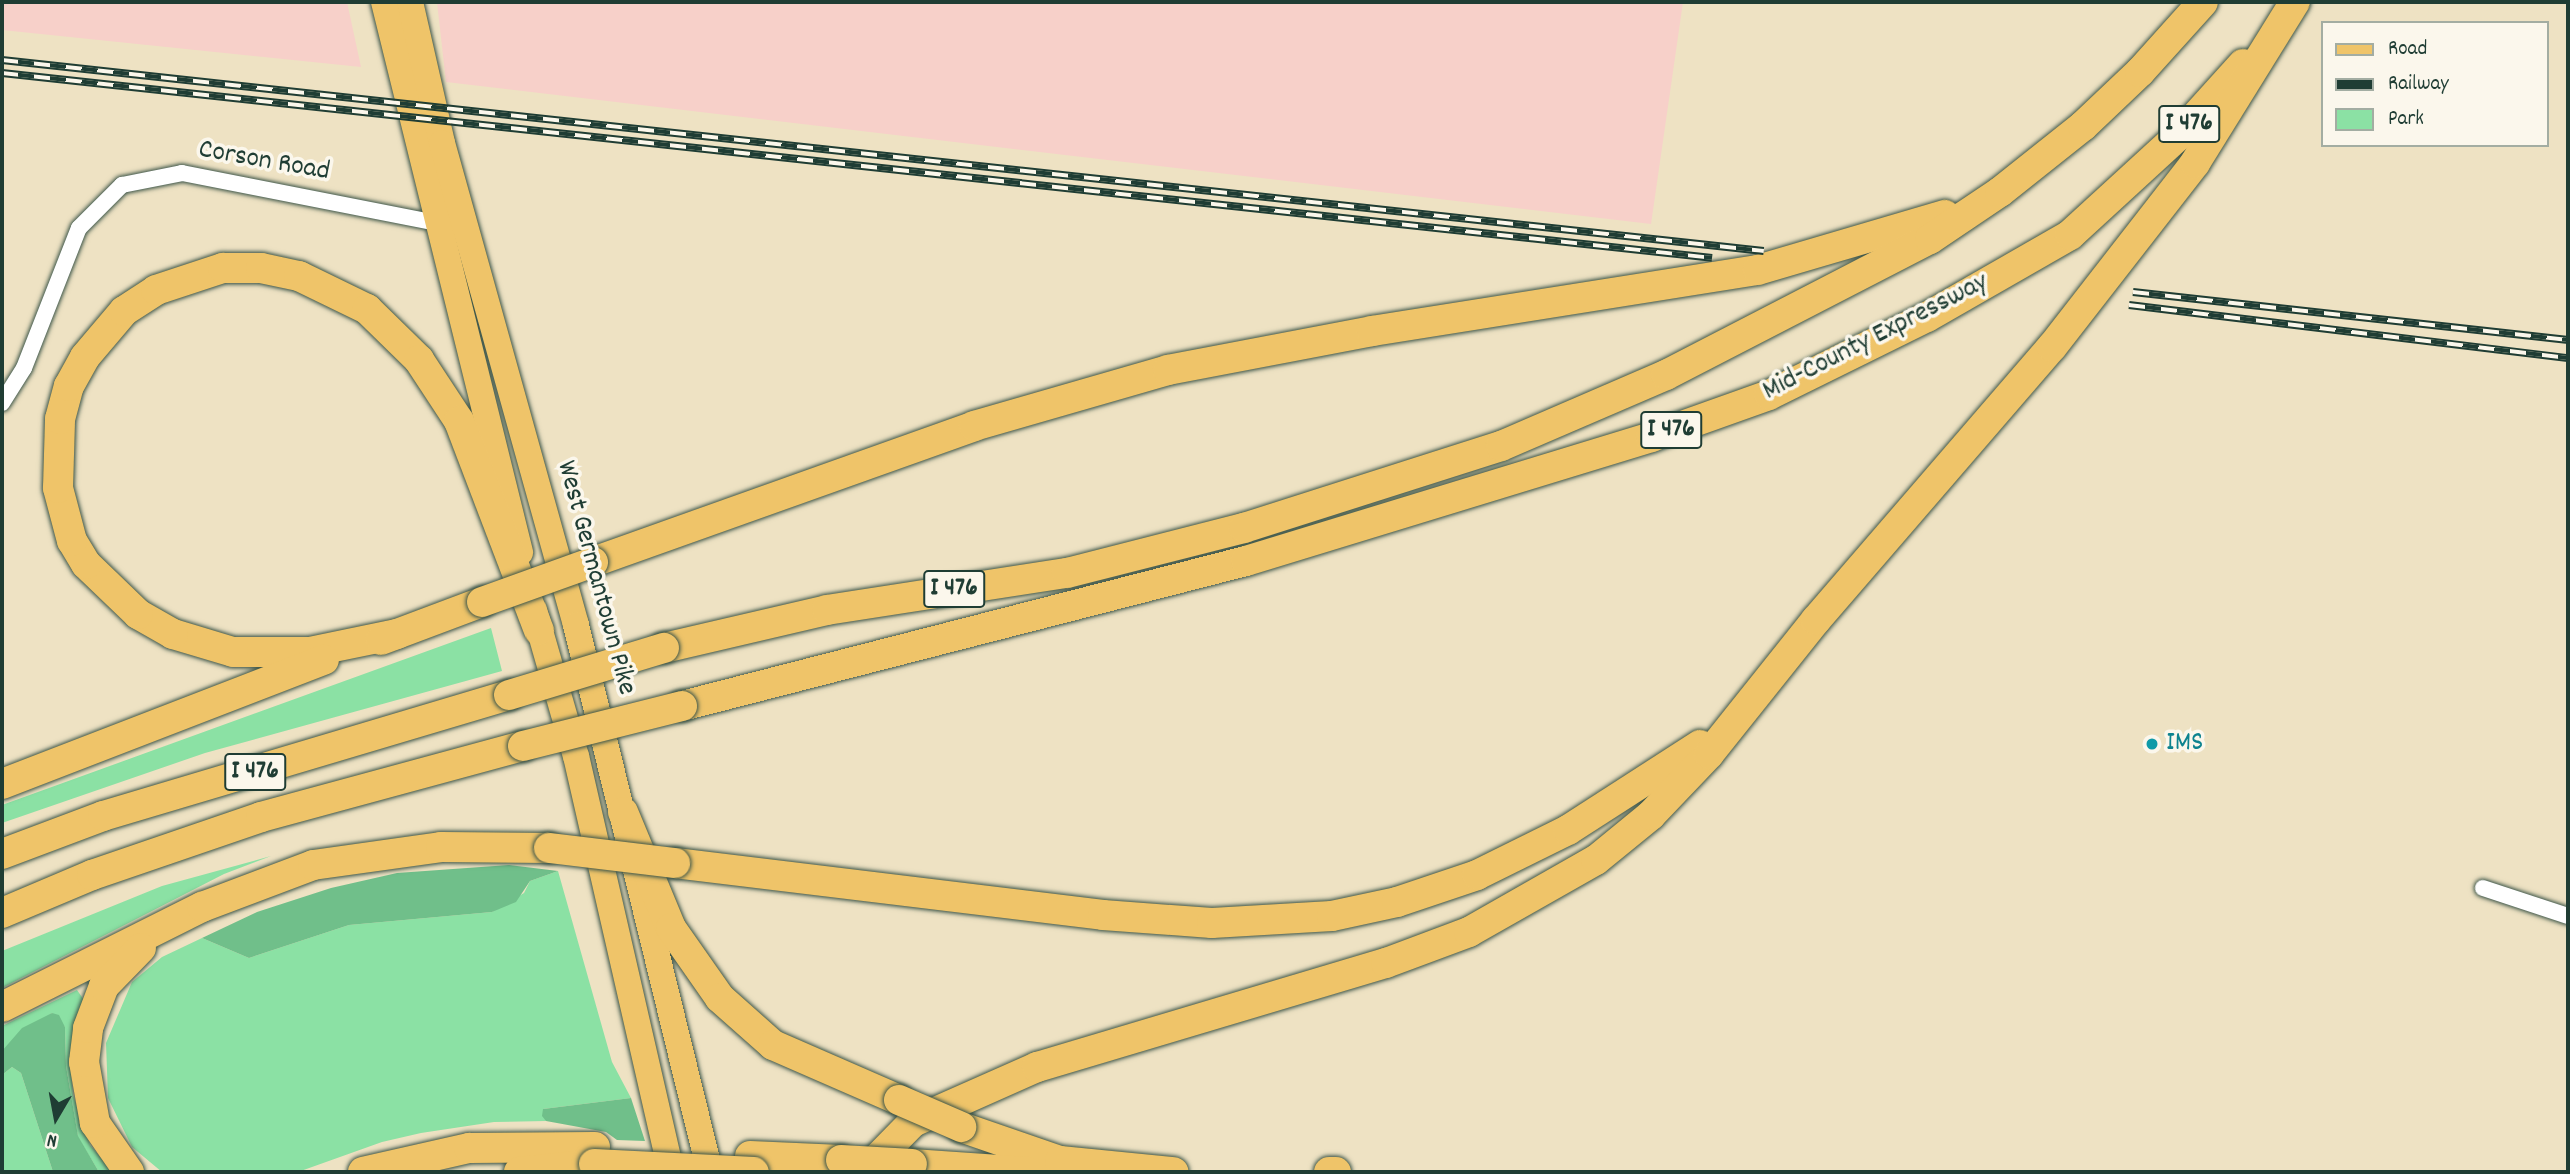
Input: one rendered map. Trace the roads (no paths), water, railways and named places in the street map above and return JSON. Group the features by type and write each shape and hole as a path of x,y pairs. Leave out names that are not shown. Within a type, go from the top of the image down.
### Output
{"highway":[{"name":"I 476","path":"2,854 103,816 664,648 827,610 1067,573 1244,528 1501,446 1666,375 1898,258 2000,192 2083,126 2140,72 2203,2"},
{"path":"853,1166 914,1122 1037,1067 1386,963 1469,932 1550,889 1596,860 1651,816 1709,754 1816,620 2052,346 2170,195 2237,101 2295,2"},
{"name":"Mid-County Expressway","path":"2,913 92,875 261,817 523,746 1246,561 1651,437 1769,395 1927,317 2070,235 2178,136 2295,2"},
{"path":"2,783 482,602 974,426 1089,391 1346,336 1758,270 1906,229 2000,192"},
{"path":"397,634 309,652 233,652 173,634 138,614 86,564 72,541 58,488 60,419 69,386 85,357 124,311 156,290 223,268 261,268 299,276 367,309 419,360 459,421 539,629"},
{"path":"2,1007 202,907 313,865 370,854 441,846 548,848 1103,915 1212,923 1332,916 1397,902 1477,876 1568,830 1656,777 1709,738 1763,687"},
{"path":"624,812 671,928 693,965 728,1006 773,1045 961,1127 1060,1161 1173,1172"},
{"path":"129,1172 101,1137 88,1104 84,1062 94,1007 127,959 202,907"},
{"path":"363,1172 469,1148 755,1167 912,1164 1028,1172"},
{"path":"520,1172 595,1155"},
{"path":"1329,1172 1336,1172"}],"main road":[{"path":"384,2 539,629 576,756 671,1172"},
{"name":"West Germantown Pike","path":"410,2 442,143 576,625 624,812 710,1172"}],"street":[{"name":"Corson Road","path":"2,403 24,368 79,228 122,185 182,173 438,223"},
{"path":"2483,888 2568,916"}],"railway":[{"path":"2,60 1764,251"},
{"path":"2,73 1712,258"},
{"path":"2133,292 2568,340"},
{"path":"2129,305 2568,358"}],"place":[{"name":"IMS","path":"2152,744"}]}
